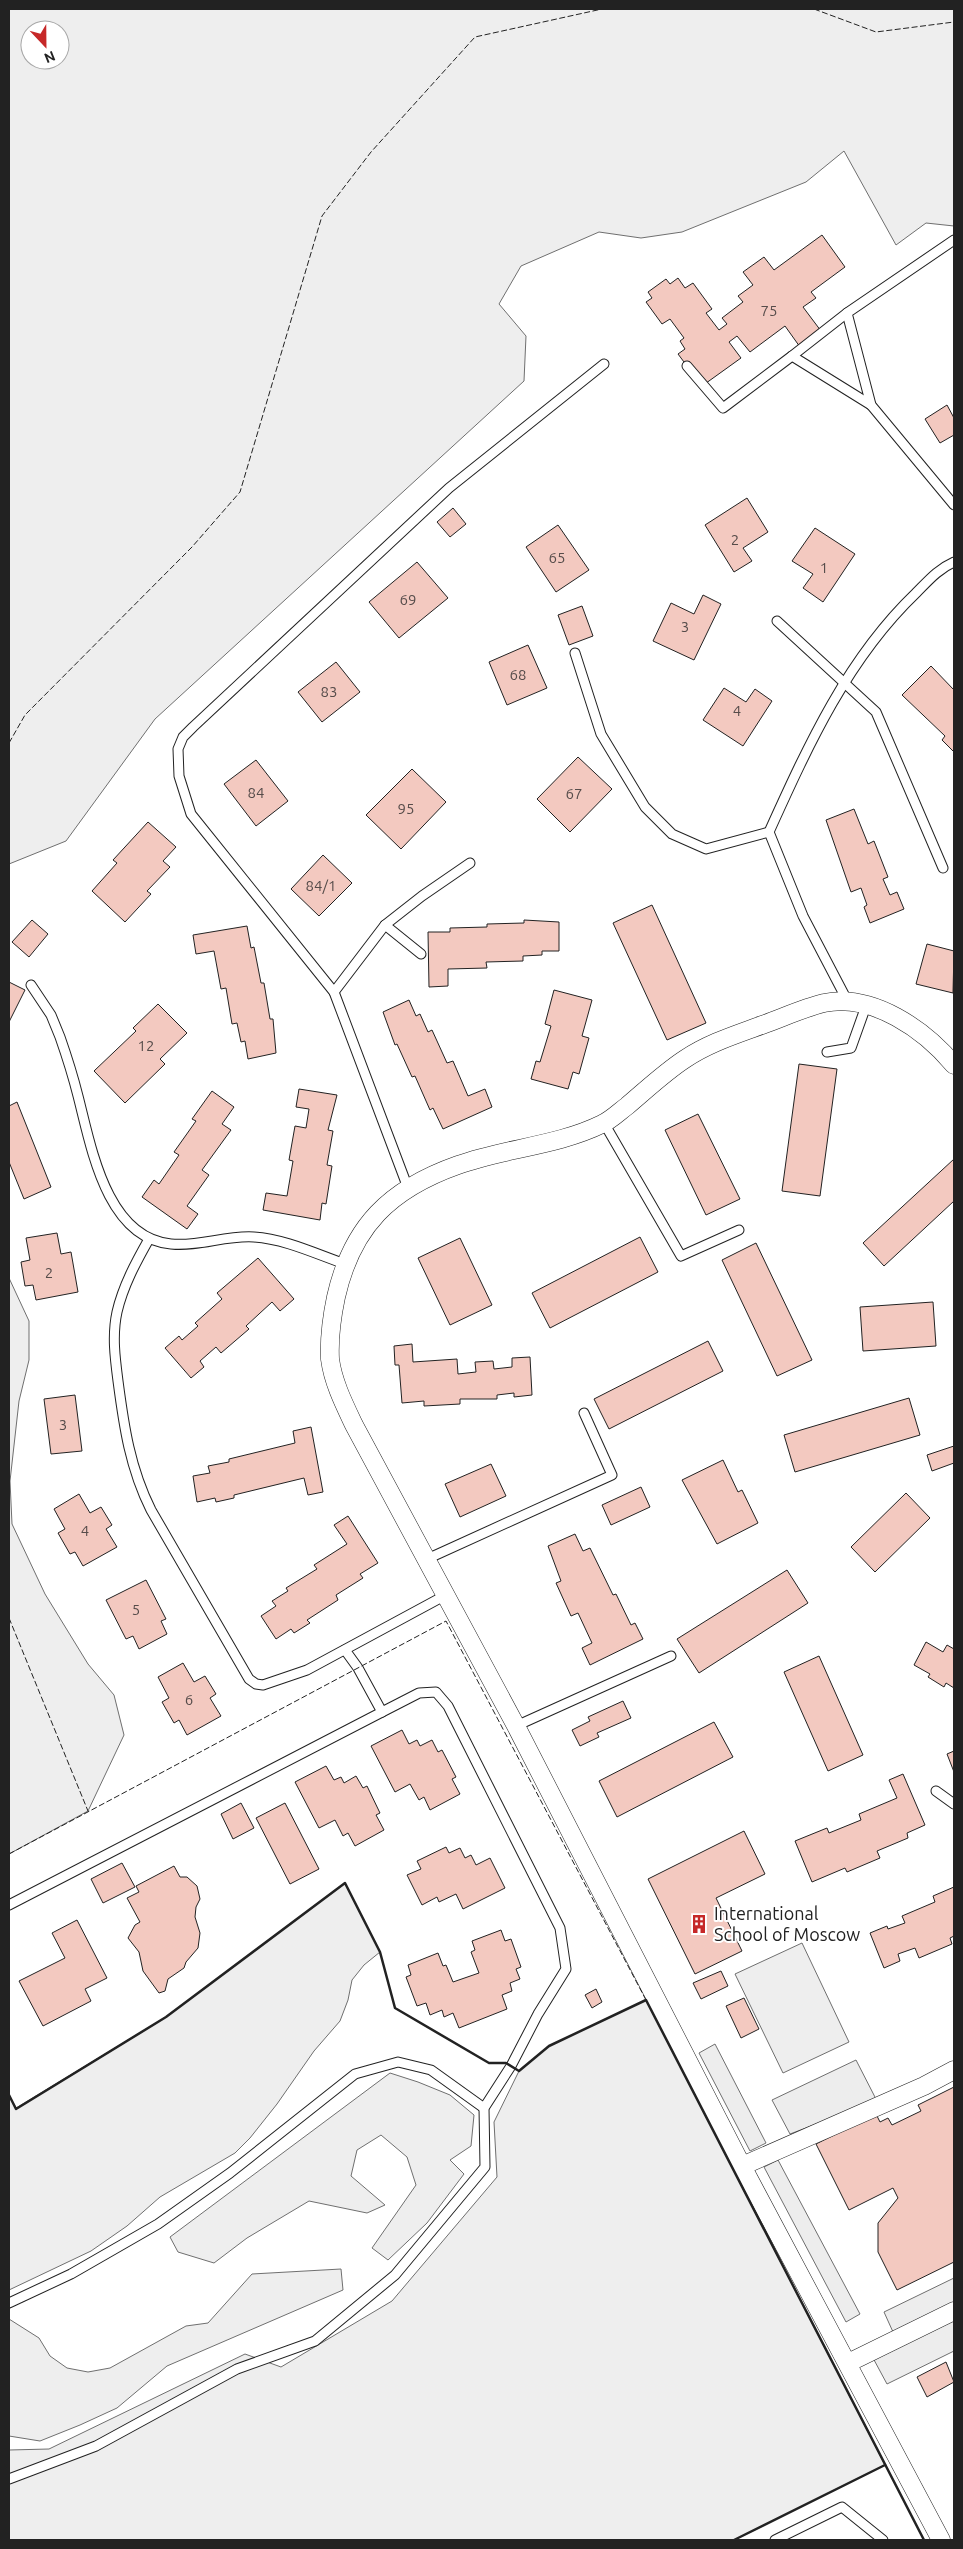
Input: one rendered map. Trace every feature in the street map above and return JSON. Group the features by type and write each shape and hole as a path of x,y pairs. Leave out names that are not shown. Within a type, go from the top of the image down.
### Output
{"street":[{"path":"941,2540 742,2166 516,1726 444,1596 427,1559 354,1425 334,1376 330,1358 333,1308 345,1264 356,1241 370,1219 386,1204 408,1188 459,1164 564,1138 604,1123 684,1059 700,1050 825,1003 848,1003 866,1006 913,1027 930,1040 954,1066"},
{"path":"742,2166 924,2086 954,2070"},
{"path":"848,2363 954,2311"}],"lane":[{"path":"687,366 723,408 847,313 954,240"},
{"path":"847,313 871,404"},
{"path":"792,356 871,404 954,506"},
{"path":"408,1188 334,992 191,814 179,776 178,749 183,737 449,488 604,364"},
{"path":"848,1003 803,916 769,832 806,749 843,682 893,614 941,568 954,562"},
{"path":"777,621 876,712 944,868"},
{"path":"575,653 601,734 646,807 672,834 706,849 769,832"},
{"path":"334,992 385,925 422,896 470,863"},
{"path":"385,925 421,954"},
{"path":"31,984 51,1015 60,1037 103,1182 122,1216 149,1239 169,1244 189,1244 254,1237 278,1241 345,1264"},
{"path":"827,1052 851,1048 866,1006"},
{"path":"604,1123 680,1256 739,1230"},
{"path":"149,1239 122,1295 114,1332 128,1449 141,1490 249,1679 256,1684 263,1685 307,1670 394,1621 444,1596"},
{"path":"427,1559 612,1475 584,1413"},
{"path":"345,1650 358,1668 382,1712"},
{"path":"516,1726 671,1656"},
{"path":"9,1905 420,1693 436,1692 448,1706 560,1928 566,1969 538,2014 511,2066 484,2108 485,2167 396,2275 315,2342 237,2368 96,2446 9,2479"},
{"path":"936,1791 954,1804"},
{"path":"9,2303 71,2274 158,2224 230,2173 355,2074 398,2062 431,2070 484,2108"},
{"path":"775,2540 842,2507 883,2540"}],"shaded area":[{"path":"9,9 954,9 954,226 926,223 896,245 844,151 806,182 682,232 641,238 599,232 521,266 499,304 526,336 524,381 155,719 66,841 9,864"},
{"path":"9,1278 29,1321 29,1360 19,1401 10,1481 12,1524 45,1594 88,1664 114,1695 124,1735 88,1811 9,1854"},
{"path":"345,1883 380,1952 364,1965 352,1980 348,2000 340,2021 314,2051 277,2104 250,2138 235,2153 160,2197 127,2226 91,2251 9,2290 9,2095 16,2108 166,2017"},
{"path":"802,1943 849,2042 783,2073 735,1974"},
{"path":"646,2000 885,2465 734,2540 9,2540 9,2450 49,2449 245,2354 281,2367 392,2301 497,2177 494,2122 519,2071 549,2046"},
{"path":"715,2044 766,2143 750,2151 699,2053"},
{"path":"856,2060 877,2101 790,2134 772,2100"},
{"path":"390,2073 450,2095 474,2115 471,2146 450,2160 464,2174 427,2223 388,2260 372,2248 416,2185 407,2157 381,2135 357,2150 351,2176 385,2205 367,2213 309,2201 247,2238 214,2263 178,2252 170,2237"},
{"path":"778,2160 860,2314 846,2322 764,2167"},
{"path":"341,2269 343,2290 167,2366 117,2408 40,2441 9,2436 9,2319 39,2338 50,2356 67,2368 88,2372 110,2368 186,2326 208,2323 252,2274"},
{"path":"954,2278 954,2351 887,2384 866,2345 893,2332 884,2312"}],"building":[{"path":"822,235 845,267 811,292 816,298 803,307 821,331 800,347 785,326 750,352 737,336 729,342 741,358 702,386 678,354 685,349 680,341 684,338 670,319 662,324 646,302 652,298 648,292 666,279 670,284 678,278 685,288 693,283 712,309 706,313 719,330 727,324 722,318 743,302 738,296 753,285 743,272 764,257 774,270"},
{"path":"947,405 954,418 954,435 940,443 925,419"},
{"path":"747,498 768,532 743,548 752,561 734,572 705,525"},
{"path":"453,508 466,524 450,537 437,522"},
{"path":"558,525 589,570 556,592 526,547"},
{"path":"815,528 855,554 823,602 803,588 813,574 792,561"},
{"path":"417,562 448,598 399,638 369,602"},
{"path":"703,595 721,604 694,660 653,641 671,603 694,614"},
{"path":"582,606 593,636 569,645 558,615"},
{"path":"528,645 547,688 507,705 489,662"},
{"path":"336,662 360,692 322,722 298,692"},
{"path":"931,666 954,690 954,752 942,740 945,736 902,695"},
{"path":"724,688 746,702 755,689 772,701 743,746 703,720"},
{"path":"578,757 612,789 570,832 537,799"},
{"path":"256,760 288,801 256,826 224,784"},
{"path":"412,769 446,802 401,849 366,815"},
{"path":"854,809 868,844 874,841 888,877 883,879 890,895 897,892 904,909 870,923 864,907 867,905 861,888 851,892 826,820"},
{"path":"148,822 176,847 163,861 170,867 147,891 151,894 125,922 92,891 117,863 113,860"},
{"path":"323,855 352,883 319,916 291,889"},
{"path":"652,905 706,1023 667,1040 613,923"},
{"path":"32,920 48,934 29,957 12,942"},
{"path":"524,920 559,922 559,951 542,951 542,955 523,956 523,961 486,962 487,968 448,969 448,986 429,987 428,932 450,932 450,928 487,927 487,924 524,923"},
{"path":"247,926 251,948 254,947 261,983 264,983 270,1019 273,1019 276,1053 248,1059 245,1041 241,1042 237,1023 232,1024 226,988 221,989 214,951 196,954 193,935"},
{"path":"927,944 954,951 953,993 916,984"},
{"path":"9,982 25,990 9,1022"},
{"path":"554,990 592,1000 582,1036 589,1038 579,1074 573,1072 568,1089 531,1079 536,1061 540,1062 551,1026 545,1024"},
{"path":"409,1000 416,1016 420,1014 428,1032 432,1030 447,1063 453,1061 468,1096 485,1089 492,1107 443,1129 433,1108 430,1110 415,1076 412,1077 397,1044 395,1045 383,1012"},
{"path":"158,1004 187,1033 160,1059 165,1064 125,1103 94,1071 136,1031 133,1028"},
{"path":"799,1064 837,1069 820,1196 782,1191"},
{"path":"299,1089 337,1095 328,1130 333,1131 327,1165 332,1166 326,1204 322,1203 320,1220 263,1210 266,1193 287,1196 293,1161 289,1160 295,1126 306,1128 309,1109 296,1107"},
{"path":"212,1091 234,1107 222,1124 231,1130 202,1170 209,1175 187,1206 198,1214 187,1229 142,1197 154,1180 159,1184 179,1155 174,1152 196,1121 192,1119"},
{"path":"17,1102 51,1187 24,1199 9,1162 9,1106"},
{"path":"698,1114 740,1199 706,1215 665,1130"},
{"path":"954,1159 954,1201 884,1266 863,1243"},
{"path":"57,1233 61,1254 71,1252 78,1292 36,1300 33,1285 25,1286 21,1262 30,1260 26,1238"},
{"path":"640,1237 658,1272 550,1328 532,1293"},
{"path":"460,1238 492,1305 450,1325 418,1258"},
{"path":"756,1243 812,1360 777,1376 722,1260"},
{"path":"258,1258 294,1299 280,1311 272,1302 246,1326 249,1329 221,1353 216,1347 200,1361 204,1367 191,1378 165,1348 179,1336 182,1340 198,1326 195,1323 222,1299 217,1293"},
{"path":"933,1302 936,1346 863,1351 860,1307"},
{"path":"708,1341 723,1371 609,1429 594,1399"},
{"path":"412,1344 413,1362 457,1359 458,1374 476,1372 475,1362 493,1361 494,1369 512,1367 512,1358 530,1357 532,1395 514,1397 514,1393 497,1395 497,1399 460,1399 460,1404 424,1406 424,1401 402,1403 399,1365 395,1365 394,1346"},
{"path":"75,1395 82,1451 51,1454 44,1399"},
{"path":"909,1398 920,1435 795,1472 784,1435"},
{"path":"311,1427 323,1492 308,1495 304,1478 234,1495 234,1498 216,1502 215,1498 197,1502 193,1476 210,1473 208,1466 229,1462 229,1459 295,1443 293,1431"},
{"path":"954,1446 954,1463 932,1471 927,1455"},
{"path":"723,1460 738,1492 742,1490 758,1523 717,1544 682,1480"},
{"path":"491,1464 506,1496 460,1517 445,1484"},
{"path":"641,1487 650,1507 611,1525 602,1505"},
{"path":"906,1493 930,1518 875,1572 851,1547"},
{"path":"79,1494 90,1513 101,1507 112,1525 106,1529 117,1547 83,1566 75,1552 70,1554 58,1533 65,1529 54,1509"},
{"path":"348,1516 378,1563 360,1574 363,1578 336,1595 338,1600 307,1620 310,1623 294,1633 291,1629 276,1639 261,1616 276,1606 272,1601 288,1591 286,1588 317,1569 314,1565 347,1544 334,1525"},
{"path":"575,1534 583,1551 590,1548 613,1595 616,1594 631,1625 635,1623 643,1639 590,1665 582,1648 592,1643 578,1613 571,1616 556,1583 561,1581 548,1546"},
{"path":"787,1570 808,1603 699,1673 677,1639"},
{"path":"146,1580 166,1619 161,1621 167,1634 139,1649 133,1636 126,1639 106,1600"},
{"path":"926,1642 943,1652 947,1645 954,1649 954,1688 946,1683 944,1687 928,1677 930,1674 914,1665"},
{"path":"819,1656 863,1755 828,1771 784,1672"},
{"path":"183,1663 194,1682 205,1676 216,1694 210,1698 221,1716 187,1735 179,1720 174,1723 162,1702 169,1698 158,1677"},
{"path":"623,1701 631,1718 597,1733 599,1737 580,1746 572,1730 590,1721 588,1717"},
{"path":"714,1722 733,1757 617,1817 599,1781"},
{"path":"402,1730 409,1744 417,1740 420,1746 432,1740 438,1752 442,1750 456,1777 452,1779 460,1794 430,1810 424,1797 419,1800 410,1784 395,1792 371,1746"},
{"path":"954,1751 954,1772 947,1754"},
{"path":"326,1766 334,1780 341,1777 344,1783 356,1776 363,1788 367,1786 380,1813 376,1815 384,1830 355,1846 348,1833 343,1836 335,1820 319,1828 295,1782"},
{"path":"903,1774 925,1825 907,1833 908,1838 877,1851 880,1858 847,1872 845,1868 812,1882 795,1841 827,1828 829,1833 861,1820 859,1814 897,1798 889,1780"},
{"path":"241,1803 254,1828 233,1839 221,1814"},
{"path":"285,1803 319,1869 290,1884 256,1818"},
{"name":"International School of Moscow","path":"744,1831 765,1874 716,1898 742,1951 695,1974 648,1879"},
{"path":"446,1847 449,1853 460,1848 465,1858 471,1855 476,1865 490,1858 505,1888 463,1909 456,1894 439,1902 437,1897 422,1905 407,1875 421,1869 417,1861"},
{"path":"122,1863 135,1887 103,1903 91,1879"},
{"path":"174,1866 180,1877 187,1877 197,1886 200,1899 196,1907 195,1917 200,1933 198,1948 186,1962 184,1968 168,1979 165,1991 159,1993 143,1971 139,1952 128,1938 135,1925 140,1922 127,1898 139,1892 136,1886"},
{"path":"954,1887 954,1936 950,1938 952,1944 919,1958 915,1948 898,1954 900,1961 884,1968 870,1933 887,1926 888,1929 905,1923 902,1916 935,1902 933,1896"},
{"path":"77,1920 107,1978 85,1989 91,2001 43,2026 19,1981 65,1958 52,1933"},
{"path":"501,1930 505,1941 511,1939 521,1967 516,1969 520,1979 510,1983 512,1991 502,1995 507,2009 459,2028 453,2013 444,2017 442,2010 430,2015 426,2003 417,2006 406,1977 411,1975 408,1965 438,1953 443,1966 446,1965 453,1982 479,1973 471,1952 475,1950 472,1941"},
{"path":"721,1971 728,1986 701,1999 693,1983"},
{"path":"596,1989 602,2002 592,2008 585,1995"},
{"path":"744,1998 759,2029 741,2038 726,2006"},
{"path":"954,2087 954,2262 897,2290 878,2252 878,2223 898,2198 893,2188 849,2210 816,2144 876,2114 880,2122 888,2118 892,2125 921,2111 918,2105"},
{"path":"946,2362 954,2382 927,2397 917,2377"}],"fence":[{"path":"9,743 25,715 192,547 240,492 322,216 371,152 475,37 602,9"},
{"path":"814,9 876,32 954,22"},
{"path":"9,1618 88,1811"},
{"path":"9,1854 446,1621 646,2000"}],"wall":[{"path":"9,2095 16,2109 166,2017 345,1883 380,1952 395,2008 489,2063 506,2063 519,2071 549,2046 646,2000 924,2540"},
{"path":"734,2540 885,2465"}],"place":[{"name":"International School of Moscow","path":"699,1924"}]}
